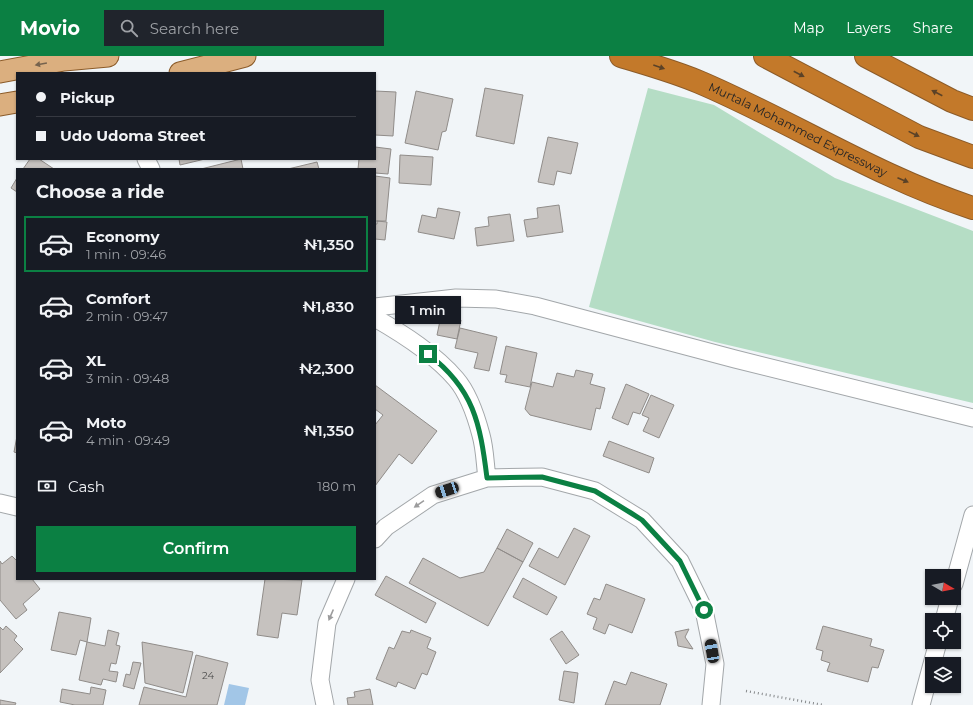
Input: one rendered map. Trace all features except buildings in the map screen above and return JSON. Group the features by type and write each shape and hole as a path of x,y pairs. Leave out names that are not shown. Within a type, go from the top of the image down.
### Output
{"highway":[{"name":"Murtala Mohammed Expressway","path":"621,56 652,64 698,82 857,160 973,208"},
{"path":"765,56 919,137 973,157"},
{"path":"866,56 952,100 973,109"}],"main road":[{"path":"0,72 65,58 108,56"},
{"path":"184,72 245,56"},
{"path":"0,105 16,102"}],"street":[{"path":"376,307 456,298 496,299 535,306 735,359 973,418"},
{"path":"376,319 397,331 438,362 456,380 468,399 482,436 487,478"},
{"path":"376,539 386,527 433,495 487,478 542,477 595,491 642,520 680,561 704,610 715,664 711,705"},
{"path":"0,503 16,507"},
{"path":"958,569 973,515"},
{"path":"325,705 320,680 327,623 346,580"},
{"path":"921,705 936,649"}],"path":[{"path":"746,691 823,705"}],"green space":[{"path":"648,88 714,105 835,178 973,231 973,403 715,342 589,307"}],"water":[{"path":"229,684 249,688 245,705 224,705"}],"route":[{"path":"428,354 456,380 468,399 482,436 487,478 542,477 595,491 642,520 680,561 704,610"}]}
